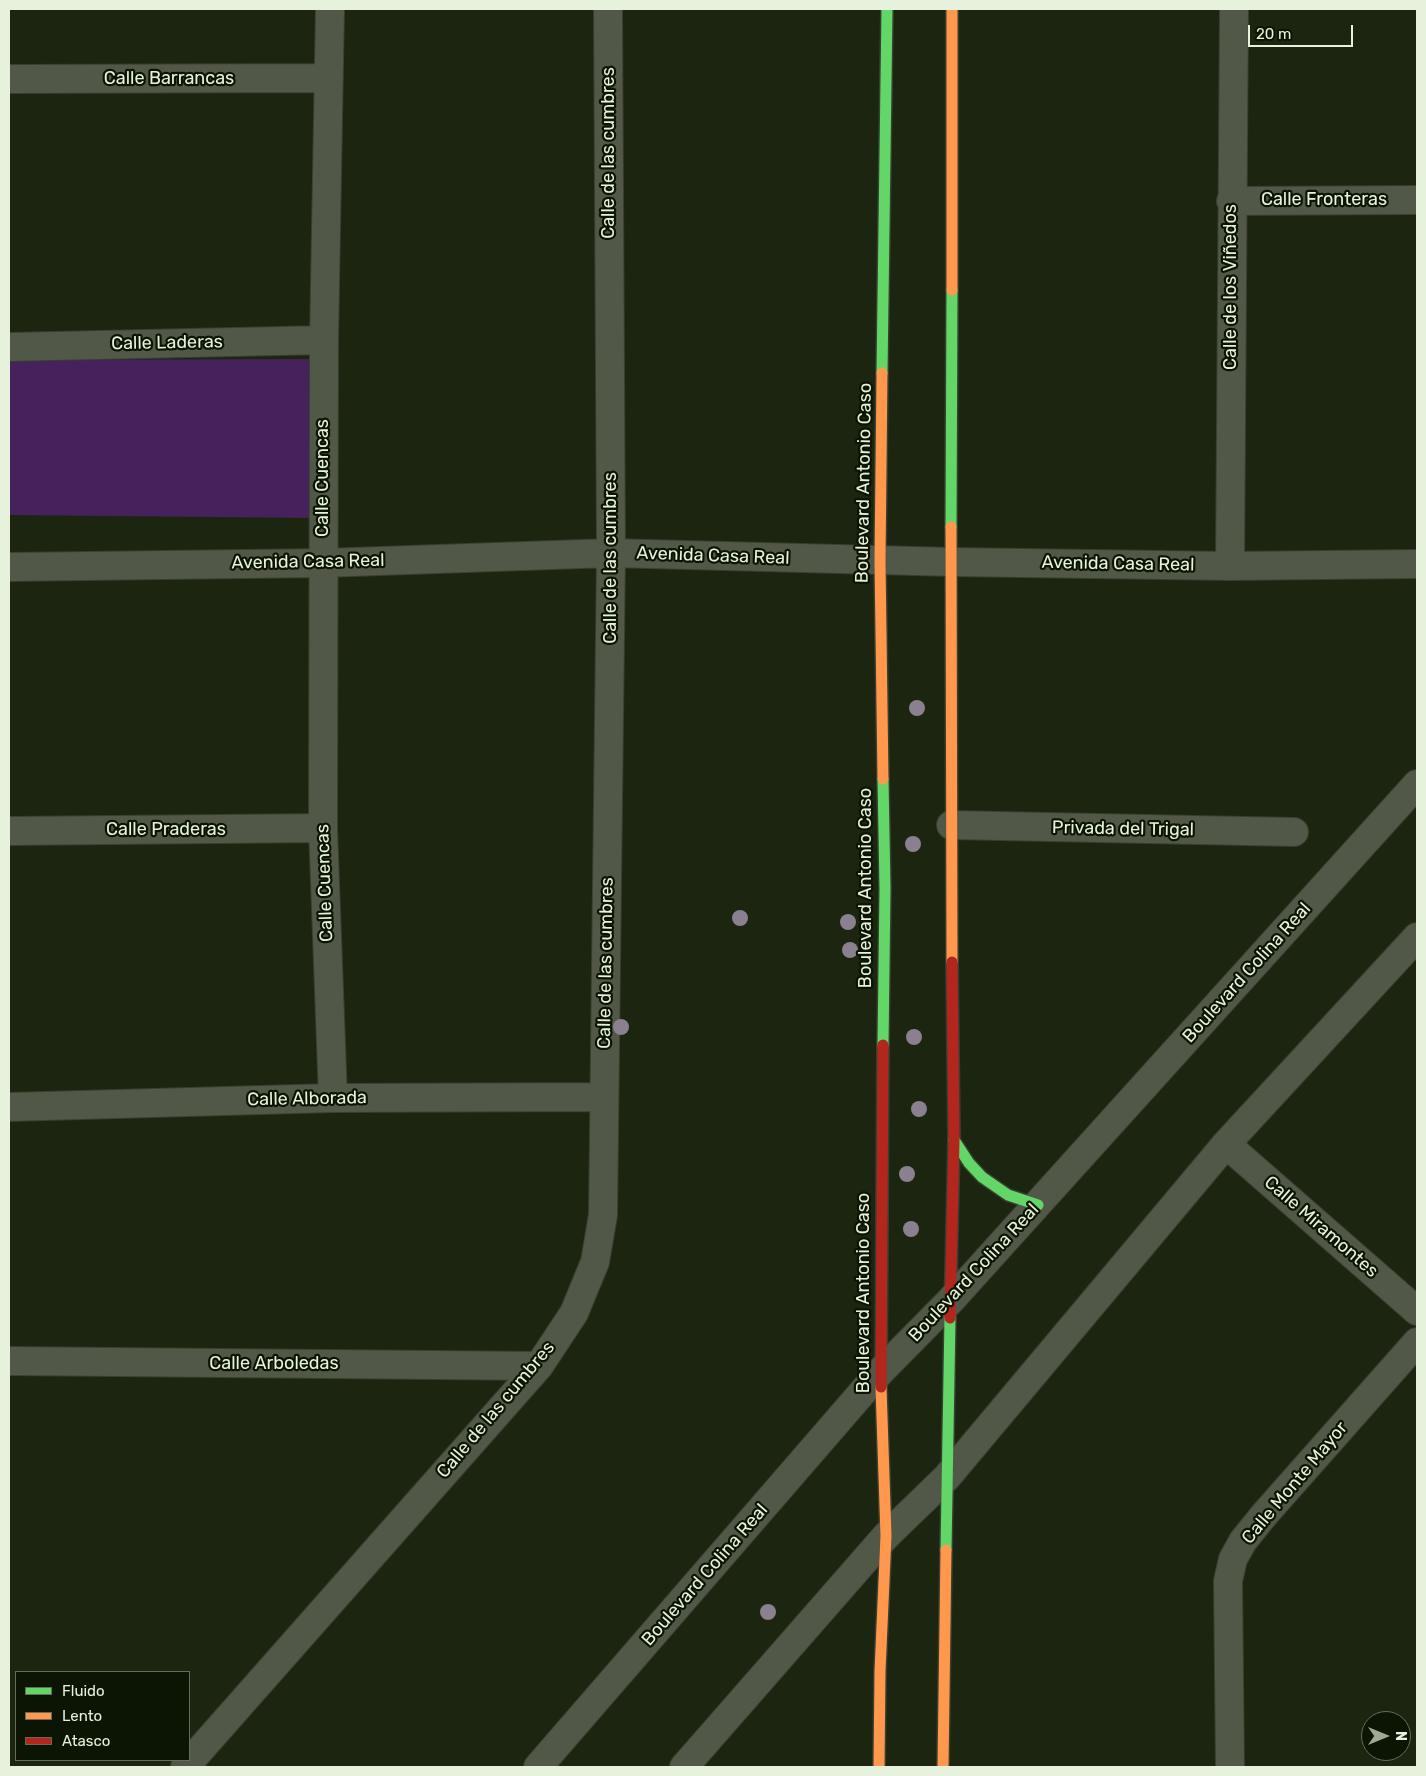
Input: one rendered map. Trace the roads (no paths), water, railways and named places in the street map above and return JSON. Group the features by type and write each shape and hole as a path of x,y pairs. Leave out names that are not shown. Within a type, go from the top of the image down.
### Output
{"main road":[{"name":"Boulevard Antonio Caso","path":"879,1767 880,1671 886,1536 880,1372 885,889 880,560 887,9"},
{"path":"943,1767 954,1140 952,9"},
{"path":"954,1140 969,1163 982,1178 1008,1195 1038,1205"}],"street":[{"name":"Calle Cuencas","path":"330,9 324,340 323,828 333,1098"},
{"name":"Calle de las cumbres","path":"185,1767 538,1366 574,1313 595,1262 603,1215 611,553 608,9"},
{"name":"Calle de los Viñedos","path":"1230,566 1234,9"},
{"name":"Calle Barrancas","path":"9,79 328,78"},
{"name":"Calle Fronteras","path":"1232,201 1417,200"},
{"name":"Calle Laderas","path":"9,347 324,340"},
{"name":"Avenida Casa Real","path":"9,568 323,563 611,553 953,562 1230,566 1417,564"},
{"name":"Boulevard Colina Real","path":"538,1767 880,1372 952,1300 1417,784"},
{"name":"Privada del Trigal","path":"952,825 1294,832"},
{"name":"Calle Praderas","path":"9,831 323,828"},
{"path":"684,1767 886,1536 947,1477 1226,1144 1417,937"},
{"name":"Calle Alborada","path":"9,1107 333,1098 604,1097"},
{"name":"Calle Miramontes","path":"1226,1144 1417,1311"},
{"name":"Calle Monte Mayor","path":"1230,1767 1228,1581 1233,1559 1243,1541 1264,1514 1417,1342"},
{"name":"Calle Arboledas","path":"9,1361 538,1366"}]}
